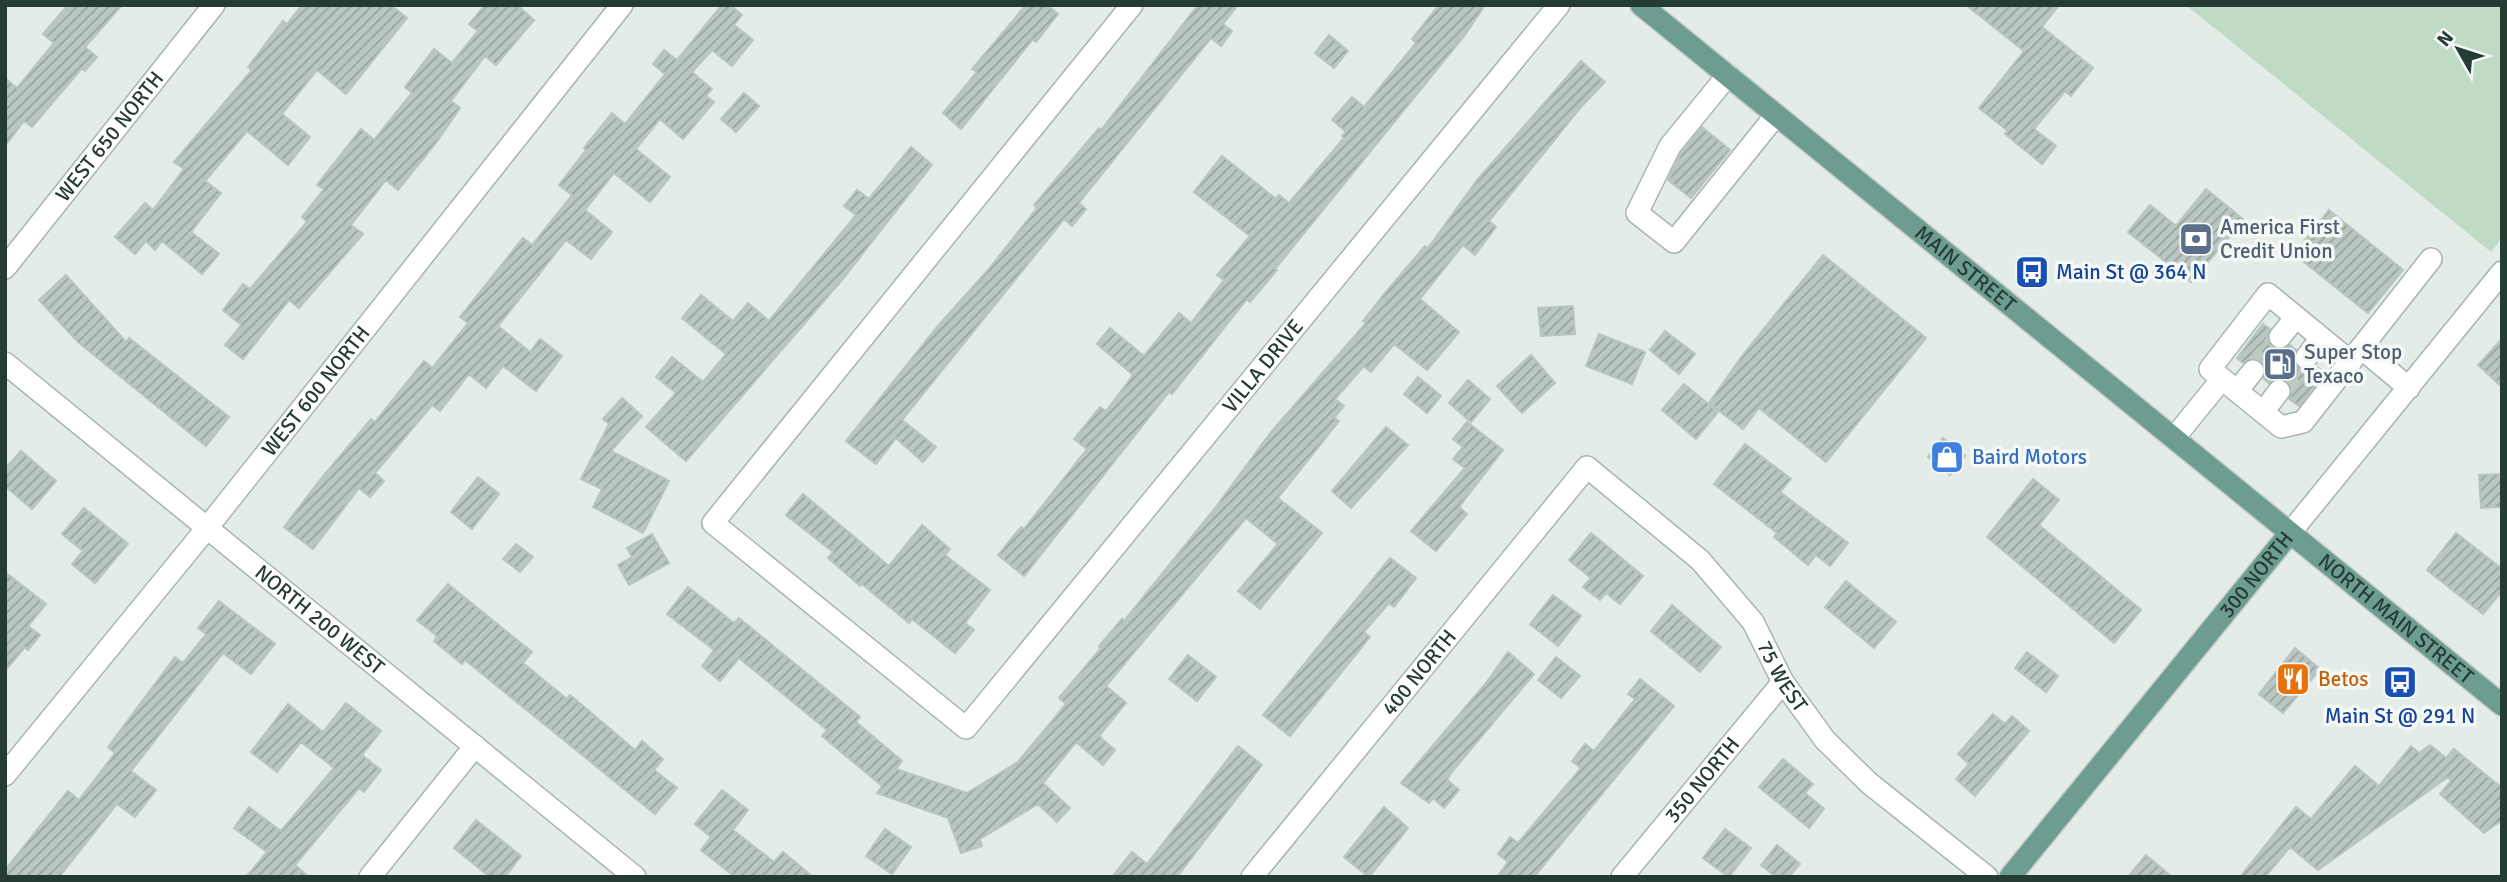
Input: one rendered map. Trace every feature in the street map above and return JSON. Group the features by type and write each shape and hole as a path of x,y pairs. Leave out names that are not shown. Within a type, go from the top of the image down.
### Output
{"main road":[{"name":"MAIN STREET","path":"1641,5 2290,533"},
{"name":"NORTH MAIN STREET","path":"2290,533 2502,705"},
{"name":"300 NORTH","path":"2010,877 2290,533"}],"street":[{"name":"WEST 650 NORTH","path":"5,268 214,5"},
{"name":"WEST 600 NORTH","path":"5,775 207,528 622,5"},
{"name":"VILLA DRIVE","path":"1132,5 713,523 966,728 1559,5"},
{"path":"1728,75 1670,146 1637,213 1674,242 1776,114"},
{"path":"2409,388 2356,355 2321,338 2268,294 2210,369 2281,426 2303,422 2356,355 2431,259"},
{"name":"300 NORTH","path":"2290,533 2502,272"},
{"path":"2280,337 2296,317"},
{"path":"2306,358 2321,338"},
{"name":"NORTH 200 WEST","path":"5,363 635,877"},
{"path":"2174,438 2230,385 2253,371"},
{"path":"2263,412 2279,391"},
{"name":"75 WEST","path":"1587,467 1700,560 1753,622 1783,682 1825,740 1869,783 1987,877"},
{"name":"400 NORTH","path":"1252,877 1587,467"},
{"name":"350 NORTH","path":"1622,877 1783,682"},
{"path":"370,877 475,746"}],"green space":[{"path":"2186,5 2502,5 2502,238 2491,252"}],"building":[{"path":"68,5 122,5 85,47 97,57 85,71 82,68 32,127 24,121 5,146 5,78 17,88 54,43 43,34"},
{"path":"302,5 390,5 407,18 346,94 317,70 282,114 310,137 288,165 247,131 205,181 221,193 191,232 219,254 202,274 162,241 155,250 146,241 135,254 115,237 145,203 153,210 184,169 174,162 252,70 248,67 283,21 287,24"},
{"path":"485,5 517,5 534,20 496,65 485,56 451,101 460,108 436,143 398,190 386,180 351,225 363,234 299,308 289,300 243,359 225,345 241,325 223,310 243,284 250,289 307,222 302,217 324,189 317,185 361,129 374,140 412,93 405,87 434,49 452,63 478,31 469,24"},
{"path":"722,5 730,5 742,15 734,25 753,40 732,66 712,50 692,72 712,89 706,96 714,102 683,139 660,119 636,149 670,177 650,202 614,173 585,210 612,232 591,259 566,240 498,326 530,352 540,339 562,356 536,391 503,366 486,388 469,374 440,411 432,405 375,473 384,481 370,497 359,488 313,549 284,527 371,419 375,422 424,361 432,368 468,323 460,317 523,238 532,245 572,195 559,185 612,113 625,124 665,74 653,64 664,50 677,60"},
{"path":"1026,5 1047,5 1058,14 1036,42 1033,39 961,129 943,113 977,72 972,69"},
{"path":"1198,5 1238,5 1223,24 1232,31 1221,46 1211,38 1079,203 1086,209 1072,226 1064,219 902,420 936,447 923,462 896,438 876,464 846,441 937,327 988,270 1037,208 1034,205 1099,128 1101,130"},
{"path":"1439,5 1485,5 1465,35 1275,269 1277,270 1250,302 1247,299 1172,394 1169,392 1024,576 998,555 1021,527 1024,529 1087,449 1074,439 1100,407 1106,411 1133,375 1097,344 1110,328 1144,356 1179,313 1191,323 1224,280 1217,275 1250,236 1194,192 1222,156 1276,199 1279,195 1289,203 1344,138 1342,136 1346,132 1332,120 1352,97 1364,107 1416,43 1412,39"},
{"path":"1966,5 2059,5 2042,27 2093,68 2071,96 2065,91 2034,129 2056,146 2042,164 2005,134 2008,131 1979,108 2024,51"},
{"path":"1329,35 1348,51 1334,68 1315,53"},
{"path":"1581,61 1605,82 1580,108 1489,221 1496,227 1475,255 1463,245 1420,299 1459,332 1427,370 1394,344 1371,372 1364,366 1335,399 1344,406 1334,418 1339,421 1278,498 1322,533 1260,609 1238,591 1278,544 1246,518 1106,686 1126,703 1099,736 1115,750 1103,765 1076,742 1043,783 1070,808 1057,822 1038,804 980,839 982,846 961,853 948,818 877,793 882,786 822,736 827,730 739,658 720,681 702,666 714,650 667,614 688,587 734,623 739,618 860,717 856,722 902,761 896,769 967,793 1018,762 1066,704 1059,698 1101,648 1099,646 1122,619 1124,621 1215,508 1272,431 1366,323 1363,321 1385,293 1425,246 1428,248 1477,180"},
{"path":"744,93 759,106 736,132 721,119"},
{"path":"1702,127 1730,150 1691,198 1668,180 1681,153"},
{"path":"911,147 932,165 842,280 686,461 646,427 676,393 656,377 672,357 703,382 726,354 682,318 701,295 733,321 748,303 769,321 856,215 844,206 857,190 869,199"},
{"name":"America First Credit Union","path":"2206,189 2244,220 2191,282 2128,232 2150,205 2176,226"},
{"path":"2329,210 2403,270 2368,313 2294,254"},
{"path":"1823,255 1926,338 1826,462 1759,408 1743,429 1709,403 1742,356"},
{"path":"66,275 126,342 129,338 229,417 206,446 78,342 39,300"},
{"path":"1573,306 1575,334 1541,336 1538,308"},
{"name":"Super Stop Texaco","path":"2263,324 2270,329 2267,336 2271,347 2279,350 2290,345 2296,350 2293,357 2298,368 2305,371 2316,366 2325,373 2299,406 2289,399 2292,392 2287,381 2280,378 2269,383 2264,379 2265,367 2261,360 2249,359 2243,363 2237,358"},
{"path":"1665,331 1695,354 1679,374 1650,350"},
{"path":"1599,334 1645,352 1632,384 1586,366"},
{"path":"2502,339 2502,387 2478,365"},
{"path":"1531,355 1555,383 1522,413 1497,386"},
{"path":"1418,377 1441,396 1427,413 1404,394"},
{"path":"1468,380 1490,399 1471,422 1449,403"},
{"path":"1684,384 1718,412 1696,439 1662,410"},
{"path":"622,398 642,416 611,451 669,481 643,533 593,507 602,489 581,479 609,424 603,419"},
{"path":"1467,422 1503,450 1459,507 1467,514 1436,551 1411,531 1465,468 1453,459 1463,447 1453,439"},
{"path":"1386,427 1408,445 1351,508 1332,491"},
{"name":"Baird Motors","path":"1943,438 1965,456 1950,475 1928,457"},
{"path":"1745,444 1791,479 1780,492 1848,543 1830,566 1816,555 1808,565 1774,537 1777,533 1714,484"},
{"path":"21,451 56,481 32,509 5,486 5,469"},
{"path":"2502,474 2502,507 2481,508 2479,475"},
{"path":"478,477 499,494 472,529 451,512"},
{"path":"2033,479 2059,500 2039,525 2141,610 2114,643 1987,537"},
{"path":"803,494 889,566 922,525 950,549 945,555 990,590 965,623 974,630 955,653 912,619 909,623 862,584 860,586 828,558 833,552 786,515"},
{"path":"84,508 128,544 95,583 72,564 83,551 62,534"},
{"path":"1591,533 1643,576 1620,604 1606,593 1600,600 1583,587 1591,578 1569,560"},
{"path":"2456,533 2502,569 2502,591 2483,614 2427,570"},
{"path":"652,534 669,563 629,585 618,565 632,557 627,548"},
{"path":"516,544 533,557 520,572 503,559"},
{"path":"1390,558 1416,578 1394,607 1389,603 1364,632 1370,637 1290,736 1263,715"},
{"path":"5,572 46,604 28,626 40,635 28,650 25,647 5,671"},
{"path":"1846,581 1896,622 1874,648 1825,607"},
{"path":"448,584 532,652 523,663 567,699 570,695 635,750 642,741 663,759 654,770 677,788 655,814 465,660 462,664 434,641 437,636 417,620"},
{"path":"1553,595 1581,616 1558,646 1530,624"},
{"path":"219,601 275,644 251,674 223,653 131,771 156,790 135,817 117,804 59,877 5,877 5,870 68,791 79,800 115,753 108,747 175,657 183,663 206,634 198,628"},
{"path":"1672,605 1721,647 1700,672 1651,631"},
{"name":"Betos","path":"2295,648 2320,669 2283,713 2259,694"},
{"path":"1508,652 1534,674 1451,773 1447,780 1459,790 1444,808 1433,798 1429,803 1401,783 1486,683"},
{"path":"2027,652 2058,676 2046,692 2015,668"},
{"path":"1188,655 1216,677 1197,701 1169,679"},
{"path":"1556,657 1580,676 1561,698 1538,680"},
{"path":"1640,679 1674,706 1534,877 1497,877 1508,862 1498,854 1510,837 1518,843 1581,768 1572,761 1585,744 1594,751 1635,699 1628,694"},
{"path":"346,703 381,731 362,755 381,770 364,792 359,788 295,865 309,877 246,877 267,852 234,828 249,807 281,831 334,768 301,742 277,772 251,752 288,704 323,732"},
{"path":"1993,714 2005,724 2012,716 2029,731 1975,796 1956,779 1969,764 1958,754"},
{"path":"2430,745 2446,758 2454,749 2502,788 2502,820 2484,833 2440,794 2451,781 2448,777 2318,870 2290,847 2265,877 2240,877 2296,807 2311,819 2355,766 2379,786 2411,746 2419,753"},
{"path":"1238,746 1262,765 1177,877 1112,877 1132,852 1147,864"},
{"path":"1783,759 1813,784 1805,793 1824,809 1809,828 1759,787"},
{"path":"722,790 748,810 733,830 774,862 783,852 813,877 735,877 701,850 711,837 695,824"},
{"path":"1384,807 1408,828 1369,877 1344,857"},
{"path":"476,820 521,856 505,877 490,877 454,848"},
{"path":"885,829 911,847 892,874 866,856"},
{"path":"1725,829 1751,848 1729,877 1703,858"},
{"path":"1777,845 1800,864 1789,877 1776,877 1761,865"},
{"path":"2146,855 2172,877 2128,877"}],"tunnel":[{"path":"2253,371 2280,337"},
{"path":"2279,391 2306,358"}],"place":[{"name":"America First Credit Union","path":"2196,239"},
{"name":"Main St @ 364 N","path":"2032,272"},
{"name":"Super Stop Texaco","path":"2280,364"},
{"name":"Baird Motors","path":"1947,457"},
{"name":"Betos","path":"2293,679"},
{"name":"Main St @ 291 N","path":"2400,682"}]}
